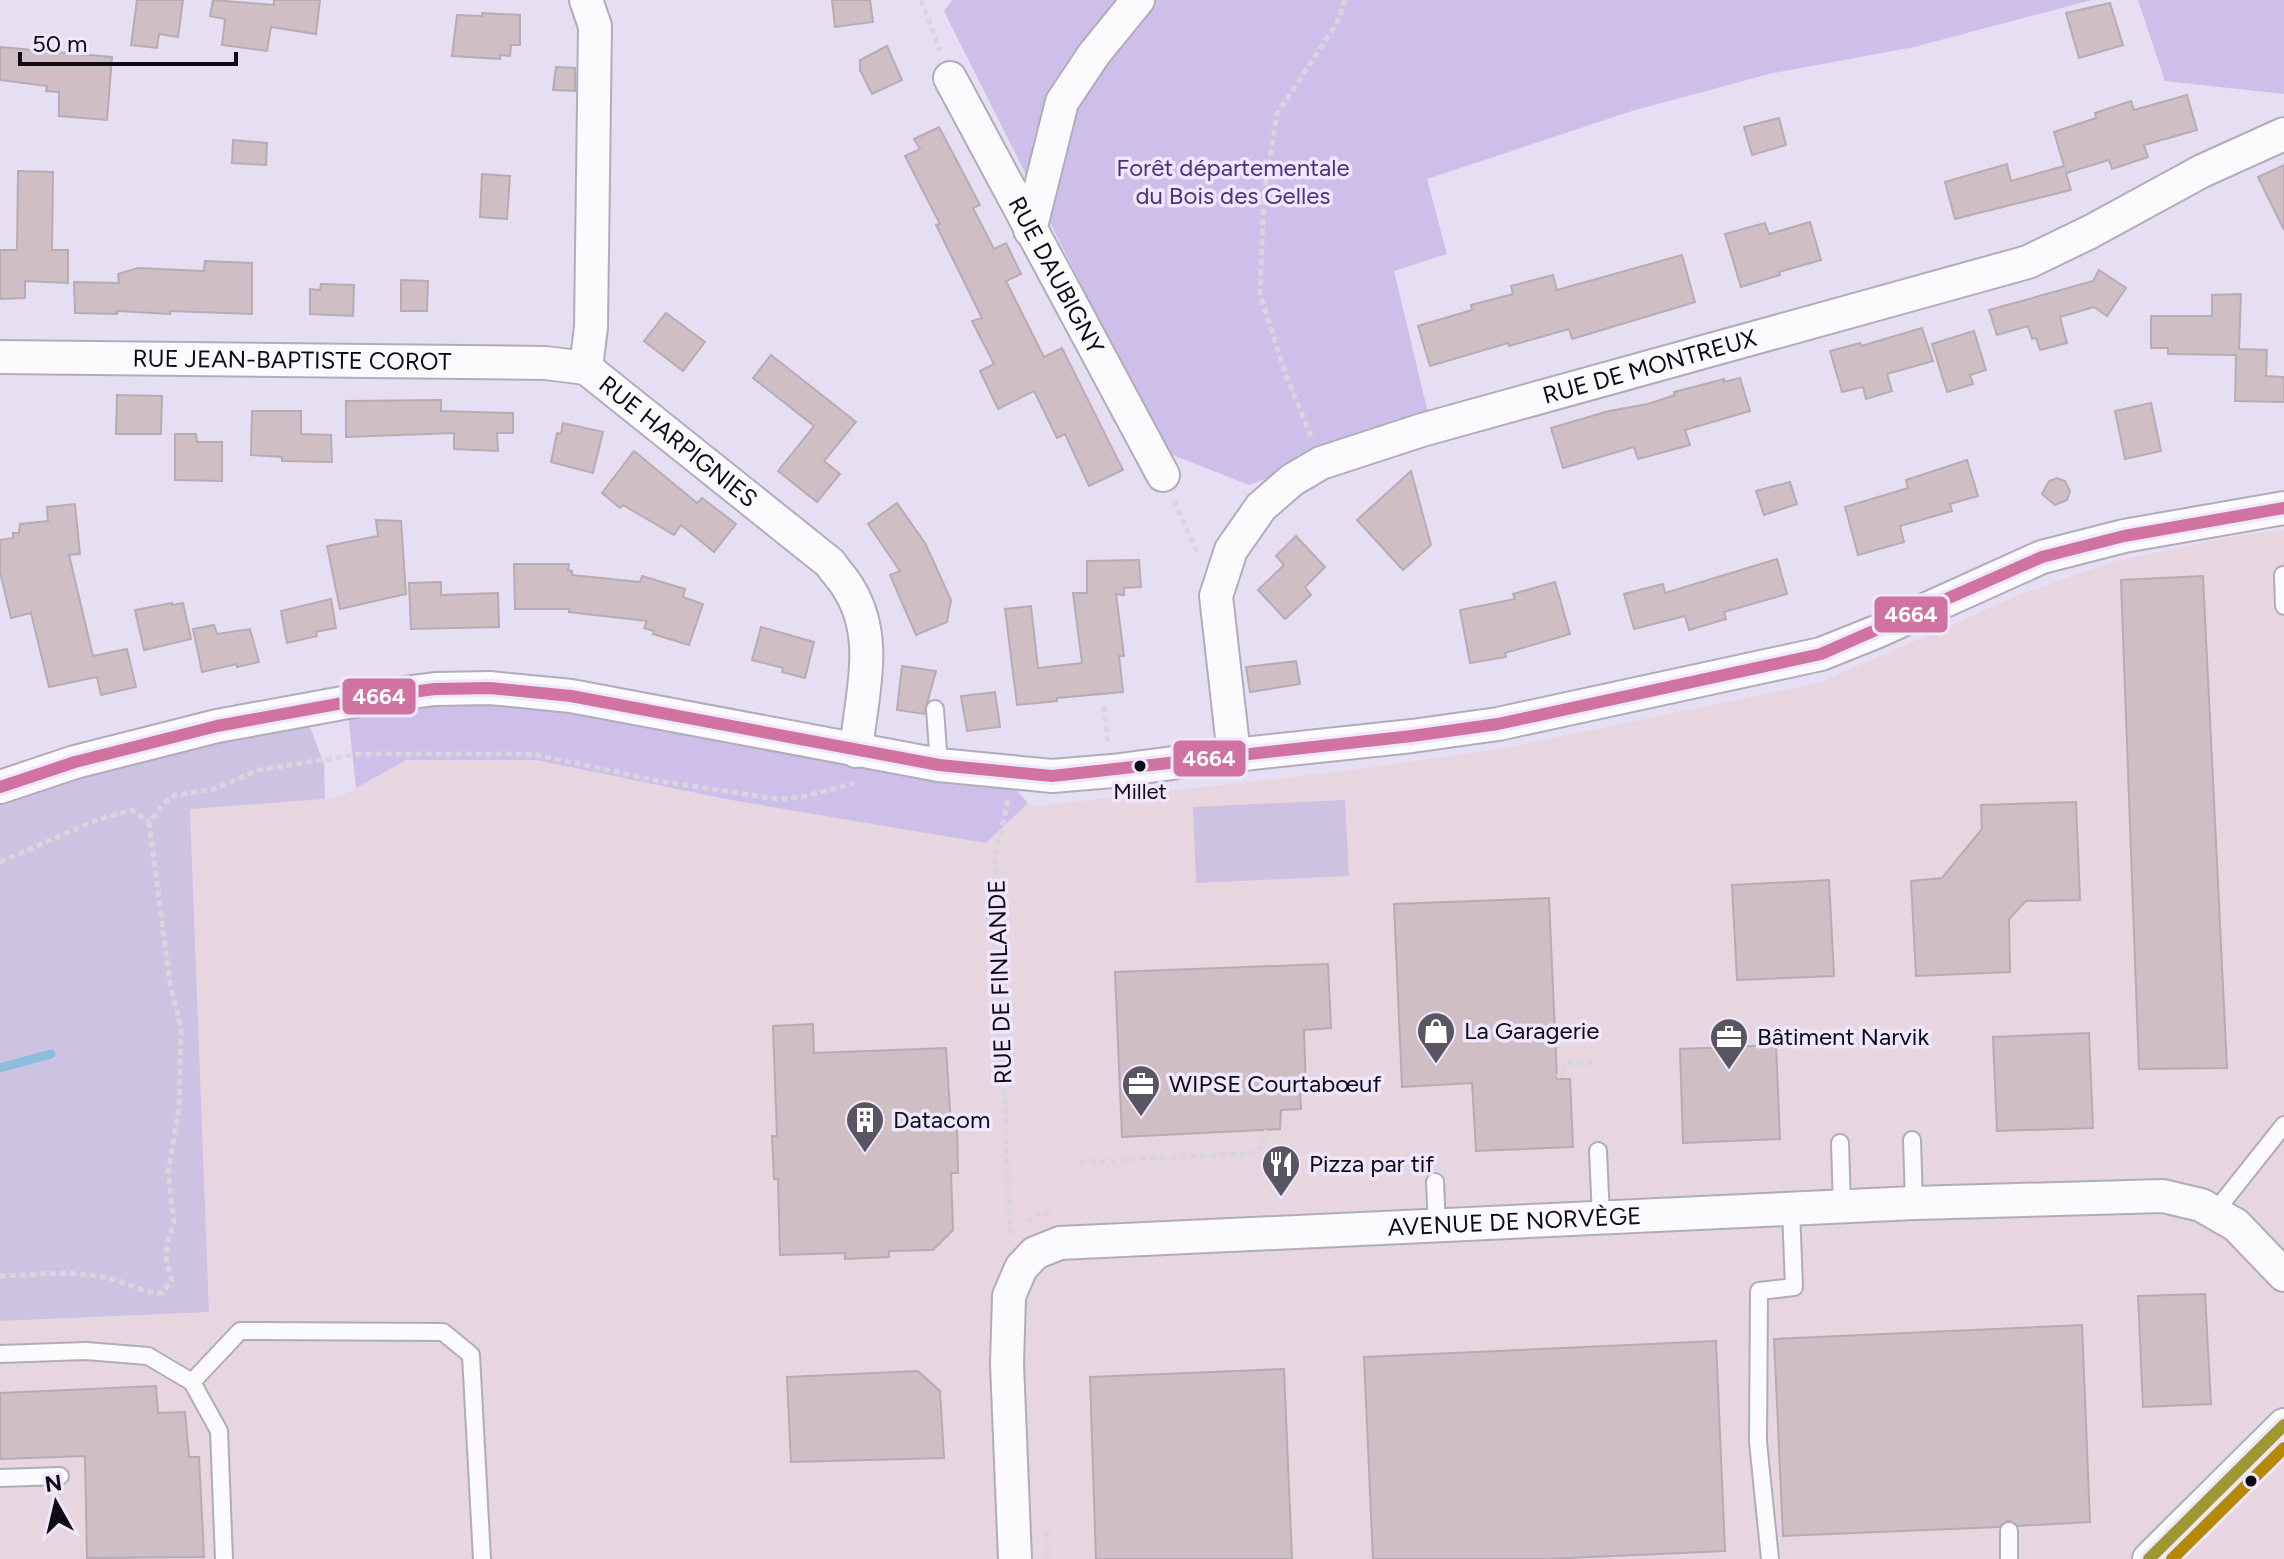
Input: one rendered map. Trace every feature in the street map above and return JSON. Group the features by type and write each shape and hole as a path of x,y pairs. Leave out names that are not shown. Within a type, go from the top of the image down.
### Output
{"street":[{"name":"RUE HARPIGNIES","path":"586,0 595,26 591,327 586,368 830,563 850,589 863,627 868,665 856,751"},
{"path":"1030,230 1062,102 1094,54 1138,0"},
{"name":"RUE DAUBIGNY","path":"950,78 1163,475"},
{"name":"RUE DE MONTREUX","path":"1234,755 1216,596 1231,550 1261,507 1292,480 1321,463 1422,430 2028,262 2202,171 2284,134"},
{"name":"RUE JEAN-BAPTISTE COROT","path":"0,357 545,363 586,368"},
{"path":"0,787 75,762 217,726 435,689 490,688 571,696 939,765 1057,776 1498,724 1821,654 2042,557 2137,533 2284,508"},
{"name":"AVENUE DE NORVÈGE","path":"1035,1253 1060,1243 1077,1241 1914,1203 2163,1196 2201,1205 2236,1225 2284,1275"},
{"path":"1015,1559 1006,1316 1013,1283 1035,1253"},
{"path":"2149,1559 2282,1430"}],"lane":[{"path":"2283,575 2284,606"},
{"path":"935,709 939,765"},
{"path":"2214,1213 2284,1125"},
{"path":"1912,1140 1914,1203"},
{"path":"1840,1143 1842,1207"},
{"path":"1598,1151 1601,1217"},
{"path":"1435,1182 1437,1226"},
{"path":"1770,1559 1758,1442 1759,1291 1794,1287 1791,1209"},
{"path":"192,1382 240,1331 443,1332 471,1355 482,1559"},
{"path":"0,1354 86,1351 148,1356 192,1382 219,1431 224,1559"},
{"path":"0,1478 60,1476"},
{"path":"2009,1531 2009,1559"}],"path":[{"path":"921,0 950,78"},
{"path":"1312,438 1287,378 1260,295 1264,195 1277,114 1337,23 1345,0"},
{"path":"1163,475 1216,596"},
{"path":"149,822 171,796 214,789 259,770 359,754"},
{"name":"RUE DE FINLANDE","path":"1018,773 995,859 1010,1230 1011,1234 1024,1238 1035,1253"},
{"path":"0,862 99,819 132,810 149,822 170,984 181,1028 179,1109 168,1173 174,1223 167,1243 166,1260 172,1280 163,1293 150,1293 110,1278 82,1274 0,1276"},
{"path":"1557,1077 1564,1073 1565,1063 1593,1063"},
{"path":"1080,1162 1258,1153 1267,1130"},
{"path":"1047,1529 1048,1559"}],"shaded area":[{"path":"2284,530 2284,1559 0,1559 0,1321 209,1312 190,808 325,799 343,795 406,760 536,760 731,800 986,842 1028,803 1038,806 1353,770 1506,748 1819,683 2019,595 2115,561 2241,535"},
{"path":"309,724 324,764 325,799 190,809 209,1312 0,1321 0,799 94,764"},
{"path":"1345,800 1349,876 1196,883 1193,807"}],"green space":[{"name":"Forêt départementale du Bois des Gelles","path":"952,0 2092,0 1914,47 1769,74 1632,111 1427,179 1447,254 1394,271 1429,417 1249,485 1165,452 944,11"},
{"path":"2138,0 2284,0 2284,94 2165,81"},
{"path":"500,697 1011,784 1028,803 986,843 731,800 536,760 406,760 356,788 348,712"}],"building":[{"path":"137,0 183,0 178,37 159,34 157,48 131,45"},
{"path":"213,0 274,5 274,0 320,0 316,34 271,27 267,51 222,45 225,19 210,16"},
{"path":"832,0 870,0 873,22 835,27"},
{"path":"2110,3 2123,45 2079,58 2066,13"},
{"path":"482,13 520,15 520,45 511,45 510,56 500,55 500,59 452,56 457,15 482,16"},
{"path":"887,46 902,80 872,94 860,70 860,60"},
{"path":"0,47 112,57 107,120 59,116 59,92 46,91 47,86 0,80"},
{"path":"556,67 575,68 575,91 553,90"},
{"path":"2187,95 2197,130 2144,145 2148,157 2112,169 2109,160 2066,173 2071,190 1955,219 1945,182 2007,164 2011,181 2064,166 2054,132 2096,118 2095,113 2131,101 2134,110"},
{"path":"1779,118 1786,145 1752,155 1744,127"},
{"path":"939,127 980,205 973,208 994,249 1006,243 1021,274 1006,281 1044,357 1062,348 1123,470 1089,486 1065,434 1057,438 1034,391 998,409 980,371 994,364 972,321 982,318 936,225 940,224 905,156 920,149 914,139"},
{"path":"233,140 267,143 266,165 232,163"},
{"path":"2284,165 2284,230 2258,177"},
{"path":"18,171 53,172 52,250 68,250 68,283 25,281 25,298 0,299 0,250 17,250"},
{"path":"482,174 510,176 507,219 480,217"},
{"path":"1810,222 1821,260 1741,287 1725,234 1765,223 1769,234"},
{"path":"1682,255 1695,302 1572,339 1569,329 1430,366 1418,326 1472,310 1471,305 1513,294 1511,286 1553,275 1557,290"},
{"path":"205,261 252,263 252,314 170,311 170,314 117,311 117,314 75,313 74,282 119,283 118,274 138,268 204,271"},
{"path":"2099,270 2126,288 2107,316 2094,307 2060,317 2067,343 2040,350 2028,326 1997,335 1989,310 2093,281"},
{"path":"401,280 428,281 427,311 401,311"},
{"path":"321,284 354,285 353,316 310,314 310,289 320,290"},
{"path":"2241,294 2239,349 2267,350 2266,376 2284,377 2284,402 2235,401 2236,355 2168,354 2168,348 2151,348 2151,316 2212,316 2212,295"},
{"path":"666,313 705,342 683,371 644,341"},
{"path":"1922,328 1933,361 1887,374 1892,391 1866,399 1863,387 1842,392 1830,351 1860,343 1861,346"},
{"path":"1974,331 1986,370 1970,375 1973,384 1947,392 1932,344"},
{"path":"771,355 856,422 824,461 840,474 817,502 778,471 814,426 753,378"},
{"path":"1740,378 1750,411 1685,430 1690,445 1638,459 1634,447 1563,468 1551,428 1609,411 1648,404 1675,395 1674,392"},
{"path":"117,395 162,396 161,434 116,434"},
{"path":"441,400 441,411 513,413 513,433 497,433 498,451 454,449 454,433 346,437 346,401"},
{"path":"2151,403 2161,451 2125,459 2115,411"},
{"path":"252,411 301,411 301,434 331,435 332,462 282,461 282,457 251,455"},
{"path":"563,423 603,432 593,473 551,462 557,433 561,434"},
{"path":"175,434 196,434 197,442 222,442 222,481 175,480"},
{"path":"634,451 697,503 702,498 736,524 714,552 681,525 674,535 623,505 620,508 602,493"},
{"path":"1967,460 1978,496 1950,504 1952,511 1900,526 1904,542 1858,555 1845,507 1908,488 1906,480"},
{"path":"1411,471 1431,545 1403,570 1357,520"},
{"path":"2057,478 2065,481 2070,491 2067,500 2055,505 2042,494 2049,481"},
{"path":"1790,482 1797,504 1764,515 1756,491"},
{"path":"897,503 925,543 951,600 947,622 916,635 890,575 900,571 868,524"},
{"path":"75,504 80,554 69,555 93,656 127,649 136,687 101,695 97,677 49,687 31,613 11,618 0,572 0,540 13,538 13,533 19,533 20,524 48,521 47,507"},
{"path":"376,520 401,521 406,594 340,609 327,546 378,536"},
{"path":"1296,536 1325,567 1305,587 1311,595 1285,619 1258,590 1284,565 1276,556"},
{"path":"1777,559 1787,594 1724,612 1726,619 1689,630 1685,616 1634,629 1624,594 1663,584 1665,593"},
{"path":"1139,560 1141,587 1124,588 1124,595 1116,594 1124,656 1119,656 1123,692 1017,705 1005,609 1031,606 1038,668 1082,663 1073,593 1087,593 1087,561"},
{"path":"514,564 569,564 568,570 572,571 572,575 640,582 642,576 685,589 683,597 703,604 689,645 653,634 654,631 644,628 647,621 569,612 569,609 515,609"},
{"path":"2203,576 2227,1068 2139,1069 2121,580"},
{"path":"441,582 441,595 498,593 499,627 411,629 409,583"},
{"path":"1555,582 1570,634 1505,653 1506,657 1470,663 1460,610 1515,599 1513,594"},
{"path":"331,599 336,628 287,643 281,611"},
{"path":"183,603 191,639 144,650 135,610"},
{"path":"214,625 217,634 250,629 259,662 202,672 193,629"},
{"path":"761,627 814,642 805,678 752,660"},
{"path":"1296,661 1300,684 1250,692 1246,667"},
{"path":"902,666 936,671 924,714 897,710"},
{"path":"995,692 1000,727 967,731 961,696"},
{"path":"2076,802 2080,900 2026,901 2009,919 2010,972 1916,976 1911,881 1942,878 1982,829 1981,805"},
{"path":"1829,880 1834,976 1737,980 1732,885"},
{"path":"1549,898 1557,1079 1570,1079 1573,1147 1476,1151 1472,1083 1402,1087 1394,904"},
{"path":"1328,964 1331,1028 1304,1030 1306,1093 1300,1094 1301,1109 1281,1110 1280,1129 1122,1137 1115,972"},
{"name":"Datacom","path":"813,1024 814,1053 946,1048 951,1126 957,1125 958,1173 951,1173 953,1230 933,1250 889,1251 889,1257 845,1259 845,1253 780,1255 778,1179 774,1179 772,1136 777,1136 773,1026"},
{"path":"2089,1033 2093,1128 1997,1131 1993,1037"},
{"name":"Bâtiment Narvik","path":"1776,1045 1780,1139 1683,1143 1680,1049"},
{"path":"2205,1294 2211,1404 2143,1407 2138,1296"},
{"path":"2082,1325 2090,1522 2018,1526 2008,1520 1999,1527 1783,1536 1774,1339"},
{"path":"1716,1341 1725,1551 1546,1559 1373,1559 1364,1357"},
{"path":"1284,1369 1292,1559 1096,1559 1090,1377"},
{"path":"918,1371 940,1391 944,1458 791,1462 787,1377"},
{"path":"156,1386 158,1413 185,1412 189,1457 199,1457 204,1557 87,1558 85,1456 0,1459 0,1393"}],"waterway":[{"path":"0,1068 51,1054"}],"transit line":[{"name":"4664","path":"0,787 75,762 217,726 435,689 490,688 571,696 939,765 1052,776 1412,736 1498,724 1821,654 2042,557 2124,536 2284,508"},
{"path":"2149,1559 2284,1425"},
{"path":"2172,1559 2284,1448"}],"place":[{"name":"Millet","path":"1140,766"},
{"name":"La Garagerie","path":"1436,1065"},
{"name":"Bâtiment Narvik","path":"1729,1071"},
{"name":"WIPSE Courtabœuf","path":"1141,1118"},
{"name":"Datacom","path":"865,1154"},
{"name":"Pizza par tif","path":"1281,1198"}]}
